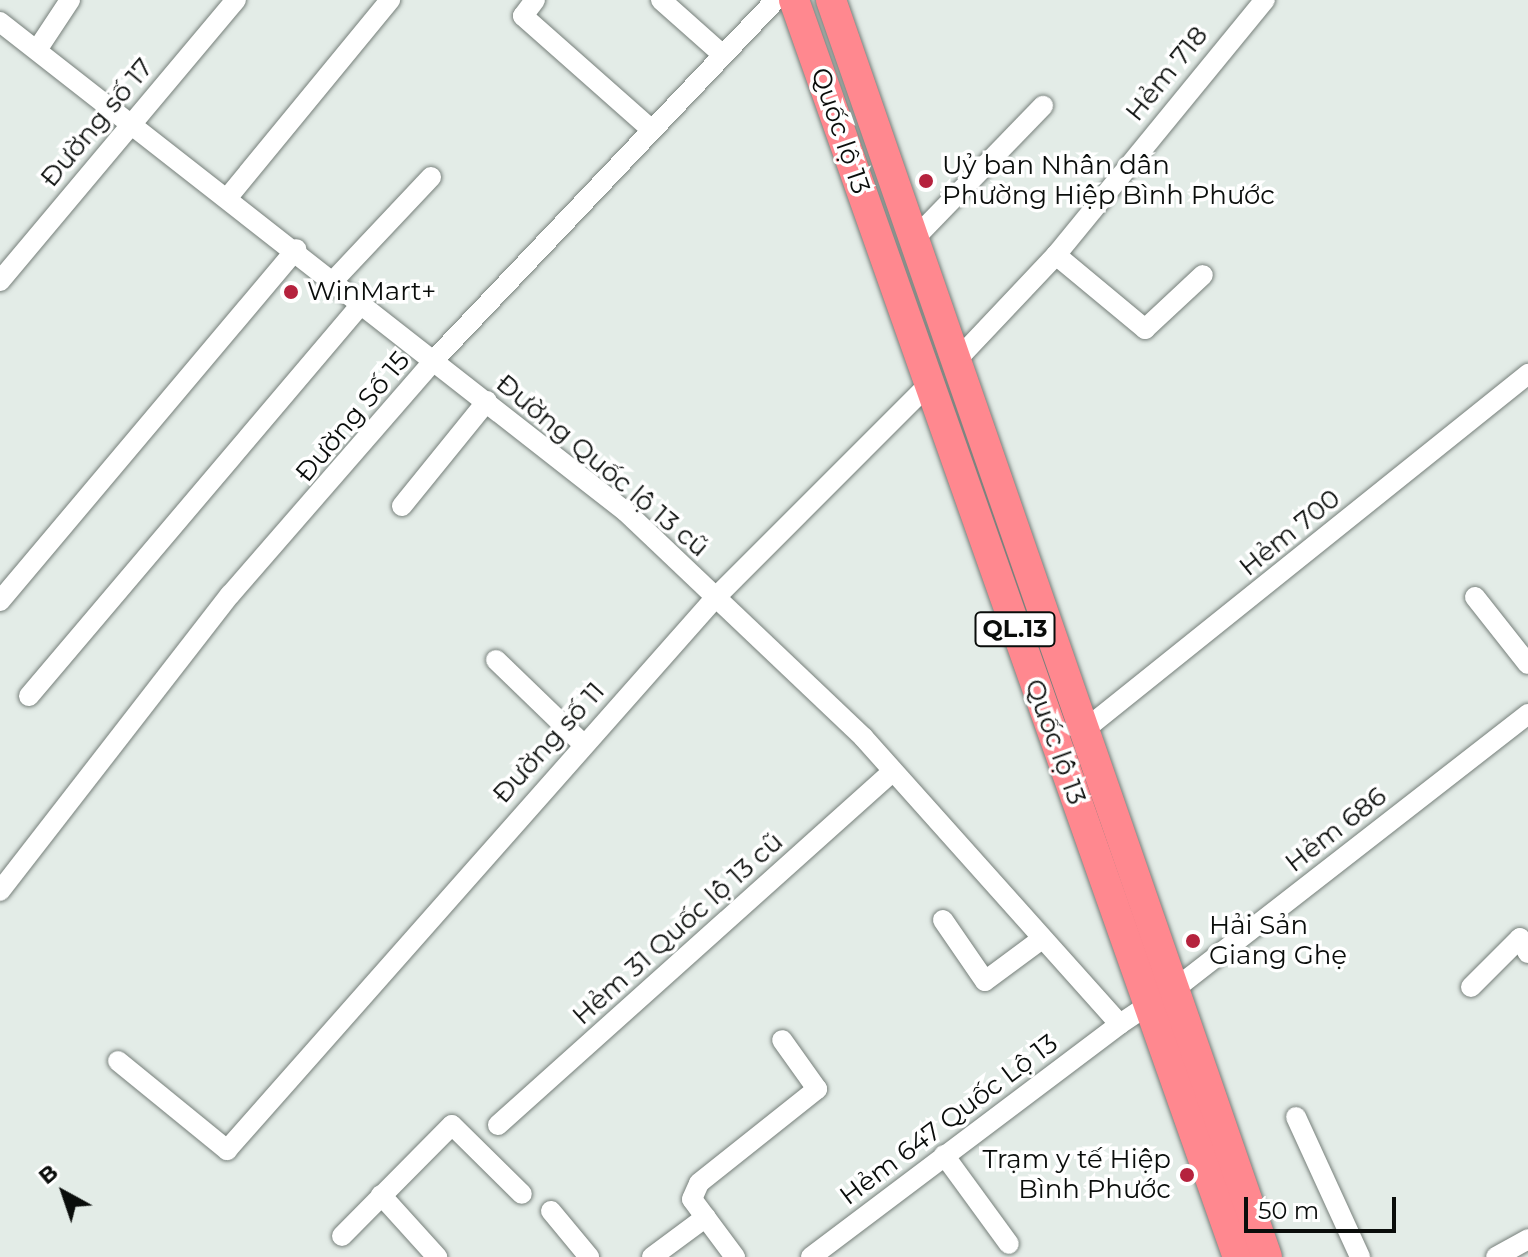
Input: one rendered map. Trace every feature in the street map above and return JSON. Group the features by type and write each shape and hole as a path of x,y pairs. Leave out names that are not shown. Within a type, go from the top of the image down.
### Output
{"highway":[{"name":"Quốc lộ 13","path":"794,0 927,386 1238,1257"},
{"name":"Quốc lộ 13","path":"831,0 954,363 1176,988 1267,1257"},
{"path":"1148,1005 1176,988"}],"street":[{"path":"37,50 70,0"},
{"name":"Đường số 17","path":"0,281 236,0"},
{"path":"229,196 390,0"},
{"path":"535,0 523,16 652,130"},
{"path":"661,0 723,55"},
{"name":"Đường Số 15","path":"0,891 230,595 435,359 776,0"},
{"name":"Hẻm 718","path":"954,363 1056,255 1265,0"},
{"name":"Đường Quốc lộ 13 cũ","path":"0,22 229,196 626,512 892,772 1039,941 1120,1024"},
{"path":"913,240 1043,106"},
{"path":"335,279 431,177"},
{"path":"0,601 296,249"},
{"path":"1056,255 1145,329 1203,275"},
{"path":"29,696 363,302"},
{"name":"Hẻm 700","path":"1083,731 1528,374"},
{"name":"Đường số 11","path":"118,1061 227,1150 715,598 927,386"},
{"path":"402,506 487,401"},
{"path":"1475,597 1528,664"},
{"path":"496,660 583,744"},
{"name":"Hẻm 686","path":"1176,988 1528,714"},
{"name":"Hẻm 31 Quốc lộ 13 cũ","path":"498,1125 892,772"},
{"path":"943,920 985,981 1039,941"},
{"path":"1471,987 1520,938 1528,953"},
{"path":"1120,1024 1148,1005"},
{"name":"Hẻm 647 Quốc Lộ 13","path":"811,1257 1120,1024"},
{"path":"735,1257 692,1199 699,1183 817,1089 782,1040"},
{"path":"1296,1117 1360,1257"},
{"path":"342,1236 452,1125 522,1194"},
{"path":"944,1155 1009,1244"},
{"path":"381,1195 437,1257"},
{"path":"551,1211 589,1257"},
{"path":"652,1257 706,1217"},
{"path":"1496,1257 1528,1239"}],"place":[{"name":"Uỷ ban Nhân dân Phường Hiệp Bình Phước","path":"926,181"},
{"name":"WinMart+","path":"291,292"},
{"name":"Hải Sản Giang Ghẹ","path":"1193,941"},
{"name":"Trạm y tế Hiệp Bình Phước","path":"1187,1175"}]}
